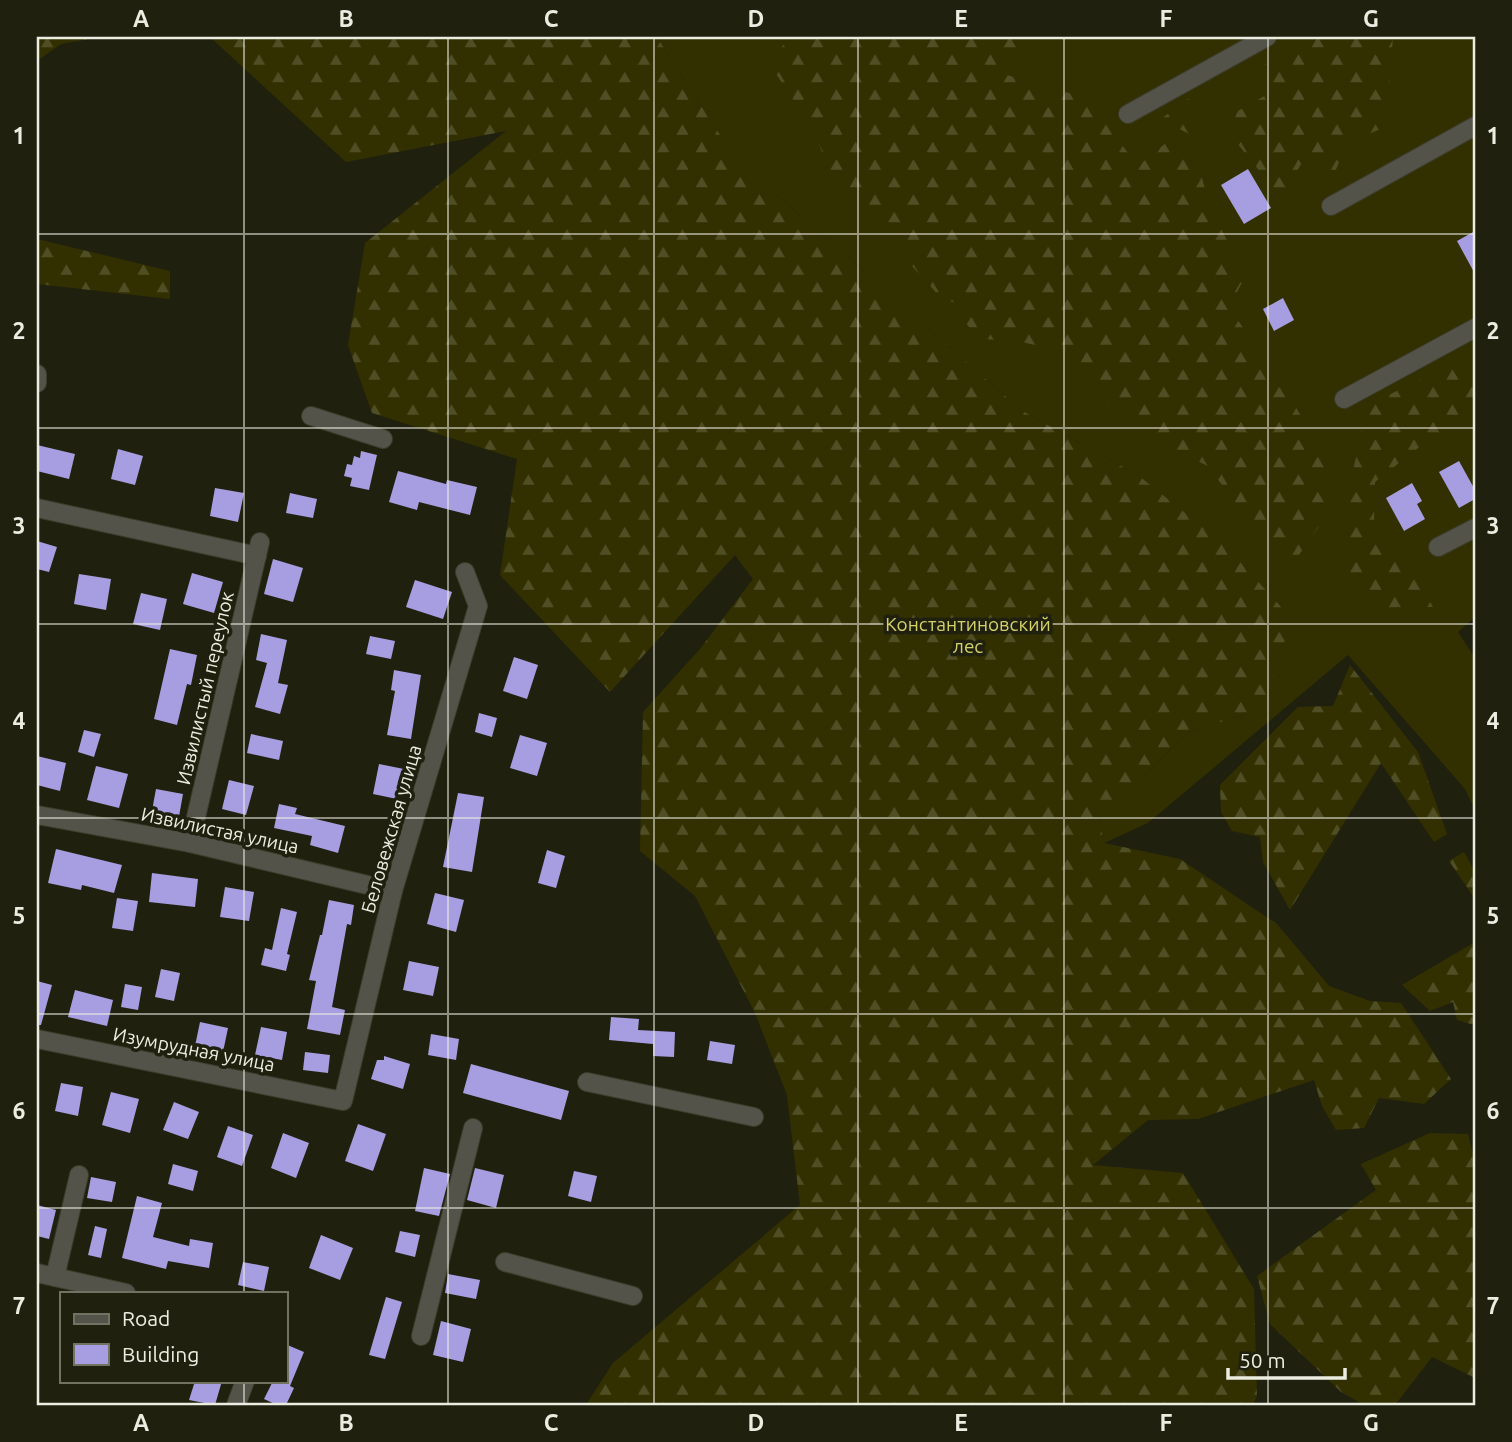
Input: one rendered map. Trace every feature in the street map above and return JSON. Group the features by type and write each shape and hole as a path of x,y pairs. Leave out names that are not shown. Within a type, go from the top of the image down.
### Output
{"street":[{"path":"1128,114 1267,37"},
{"path":"1331,206 1475,126"},
{"path":"1344,399 1475,328"},
{"path":"311,416 383,439"},
{"name":"Извилистый переулок","path":"37,508 259,549 190,843"},
{"path":"1438,547 1475,528"},
{"name":"Беловежская улица","path":"343,1101 393,891 478,606 465,572"},
{"name":"Извилистая улица","path":"37,815 190,843 393,891"},
{"name":"Изумрудная улица","path":"37,1039 343,1101"},
{"path":"587,1082 754,1117"},
{"path":"421,1336 473,1128"},
{"path":"55,1278 79,1175"},
{"path":"505,1262 633,1296"},
{"path":"37,1273 121,1292"},
{"path":"236,1405 245,1382"}],"green space":[{"path":"37,37 100,37 61,44 37,61"},
{"name":"Константиновский лес","path":"210,37 657,37 735,158 1021,410 1139,476 1224,544 1292,619 1263,709 1189,732 1099,818 1104,843 1180,859 1277,924 1329,986 1370,1001 1401,1003 1451,1079 1424,1104 1379,1098 1364,1128 1336,1130 1322,1106 1314,1080 1198,1119 1148,1120 1093,1165 1183,1173 1254,1289 1257,1396 1253,1405 586,1405 613,1363 800,1205 787,1095 755,1013 695,896 640,851 643,712 700,649 753,579 735,555 610,692 500,575 517,459 372,413 348,345 365,243 506,131 346,162"},
{"path":"657,37 1475,37 1475,617 1458,632 1475,658 1475,810 1465,789 1348,655 1148,823 1104,843 1099,818 1189,732 1263,709 1139,476 1021,410 735,158"},
{"path":"824,37 1026,37 1007,75 1086,98 1138,166 1167,142 1199,167 1209,204 1245,277 1229,307 1288,394 1328,462 1324,519 1292,565 1239,508 1208,466 1163,445 1108,407 1064,352 1018,341 982,339 966,324 970,307 942,299 902,255 910,232 866,219 836,185 811,126 770,65 784,44 796,53 810,40"},
{"path":"1296,37 1393,37 1386,127 1348,142 1334,174 1303,161 1281,198 1233,138 1236,112 1268,94 1265,64 1287,56"},
{"path":"1196,93 1185,118 1206,122 1219,150 1161,119"},
{"path":"37,239 170,271 170,299 37,284"},
{"path":"1446,366 1475,379 1475,415 1432,437 1375,482 1374,524 1402,554 1433,607 1367,608 1344,572 1350,485 1367,406"},
{"path":"1350,665 1418,752 1447,834 1434,842 1381,763 1290,910 1263,862 1260,837 1232,831 1221,812 1220,785 1298,707 1333,706"},
{"path":"1464,852 1475,872 1475,899 1449,861"},
{"path":"1475,942 1475,1023 1457,1020 1453,1002 1430,1011 1402,985"},
{"path":"1430,1133 1468,1134 1475,1162 1475,1378 1432,1357 1395,1405 1364,1405 1341,1392 1270,1324 1257,1276 1376,1190 1361,1164"}],"building":[{"path":"1248,169 1271,208 1244,224 1221,185"},
{"path":"1475,231 1475,274 1457,241"},
{"path":"1283,298 1294,320 1274,331 1263,309"},
{"path":"37,445 75,454 69,479 37,471"},
{"path":"118,449 143,456 135,485 111,479"},
{"path":"361,451 377,455 369,490 350,486 352,478 344,476 347,464 352,465 354,456 360,458"},
{"path":"1459,461 1475,490 1475,499 1459,508 1439,472"},
{"path":"398,471 446,484 447,480 477,487 470,515 419,502 417,510 389,502"},
{"path":"1412,483 1422,501 1417,504 1425,519 1404,531 1386,498"},
{"path":"215,488 244,493 238,522 210,516"},
{"path":"290,493 317,499 313,518 286,513"},
{"path":"37,541 57,547 49,572 37,569"},
{"path":"273,559 303,568 293,602 264,594"},
{"path":"192,573 223,582 214,613 183,604"},
{"path":"79,574 111,579 106,610 74,604"},
{"path":"415,580 452,592 443,619 406,607"},
{"path":"141,593 167,599 160,630 133,624"},
{"path":"261,634 287,640 278,683 288,685 280,714 255,707 267,663 256,660"},
{"path":"370,636 395,641 391,659 366,654"},
{"path":"170,649 197,655 191,685 187,684 177,725 154,719"},
{"path":"514,657 538,665 527,699 503,691"},
{"path":"394,670 421,675 411,739 387,735 395,691 391,690"},
{"path":"479,713 497,718 492,737 475,732"},
{"path":"84,730 101,734 94,757 78,752"},
{"path":"251,734 283,741 279,760 247,753"},
{"path":"520,735 547,743 537,776 510,768"},
{"path":"37,756 66,763 60,791 37,785"},
{"path":"379,764 404,769 397,799 373,794"},
{"path":"96,766 128,774 119,808 87,800"},
{"path":"229,780 254,786 246,815 222,809"},
{"path":"156,789 183,794 178,822 151,816"},
{"path":"458,793 484,797 472,872 443,867"},
{"path":"279,804 297,808 295,814 345,826 338,853 310,845 312,836 274,828"},
{"path":"56,849 122,865 114,893 82,885 81,890 48,883"},
{"path":"547,850 565,856 556,888 538,883"},
{"path":"152,873 198,879 195,907 149,902"},
{"path":"225,887 254,892 249,921 220,917"},
{"path":"435,893 464,900 456,932 427,924"},
{"path":"117,898 138,901 133,931 112,928"},
{"path":"329,900 354,905 351,925 347,924 332,1007 345,1010 340,1035 307,1029 316,981 309,980"},
{"path":"281,908 297,912 287,954 290,955 286,971 261,965 265,948 272,950"},
{"path":"409,961 439,967 433,996 403,990"},
{"path":"161,969 180,973 174,1001 155,997"},
{"path":"37,981 52,985 41,1025 37,1025"},
{"path":"125,984 142,987 138,1010 121,1007"},
{"path":"75,990 113,1000 107,1026 68,1017"},
{"path":"611,1017 639,1019 638,1030 675,1032 674,1057 653,1056 653,1044 609,1040"},
{"path":"200,1022 228,1028 223,1052 195,1046"},
{"path":"261,1027 287,1032 282,1060 255,1055"},
{"path":"431,1034 459,1039 456,1060 428,1055"},
{"path":"710,1041 735,1045 732,1064 707,1060"},
{"path":"305,1052 330,1055 328,1073 303,1070"},
{"path":"384,1056 410,1064 403,1089 371,1079 377,1060 384,1060"},
{"path":"471,1064 569,1091 561,1120 463,1093"},
{"path":"61,1083 83,1087 78,1116 55,1111"},
{"path":"111,1092 139,1099 130,1133 102,1125"},
{"path":"174,1102 199,1112 188,1139 163,1130"},
{"path":"358,1124 386,1134 373,1171 345,1161"},
{"path":"228,1126 253,1135 242,1166 217,1157"},
{"path":"283,1133 309,1143 296,1178 271,1168"},
{"path":"173,1164 198,1171 193,1191 168,1184"},
{"path":"424,1168 450,1174 439,1216 415,1211"},
{"path":"475,1168 504,1175 496,1208 467,1200"},
{"path":"574,1171 597,1176 591,1202 568,1196"},
{"path":"91,1177 116,1182 112,1202 87,1198"},
{"path":"137,1196 162,1203 153,1237 189,1246 190,1239 213,1243 209,1268 168,1261 166,1269 122,1258"},
{"path":"37,1205 56,1210 49,1239 37,1236"},
{"path":"95,1226 107,1229 101,1258 88,1255"},
{"path":"400,1231 420,1235 415,1257 395,1252"},
{"path":"321,1235 353,1248 340,1280 309,1268"},
{"path":"243,1262 269,1267 264,1291 238,1285"},
{"path":"448,1274 480,1280 476,1299 445,1293"},
{"path":"386,1297 402,1302 385,1359 369,1355"},
{"path":"441,1321 471,1329 463,1362 433,1355"},
{"path":"287,1345 304,1352 290,1386 294,1388 286,1405 277,1405 264,1399 272,1382 287,1382"},
{"path":"195,1382 222,1382 215,1405 189,1400"}]}
